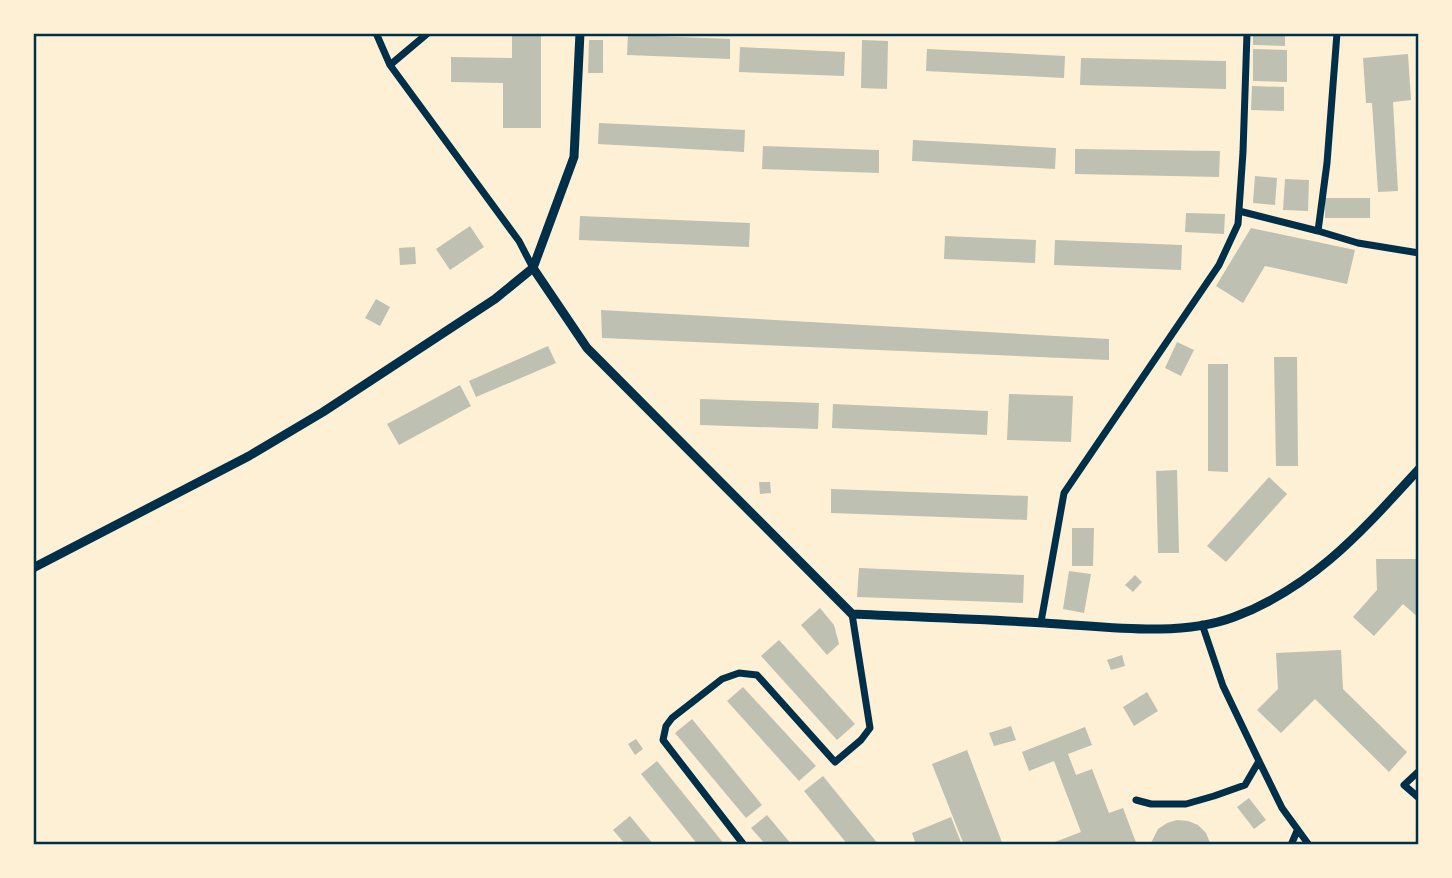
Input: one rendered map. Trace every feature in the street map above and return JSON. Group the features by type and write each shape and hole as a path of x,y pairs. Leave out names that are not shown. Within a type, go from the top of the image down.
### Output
{"street":[{"path":"376,33 390,65 519,242 533,268 587,348 852,614 870,728 861,740 835,762 757,676 739,673 722,679 672,718 666,726 663,740 744,845"},
{"path":"390,65 428,33"},
{"path":"33,568 249,456 323,412 495,299 533,268 574,157 580,33"},
{"path":"1041,622 1063,493 1219,265 1238,224 1247,33"},
{"path":"1318,231 1337,33"},
{"path":"1239,211 1358,243 1419,253"},
{"path":"852,614 1187,628 1233,618 1297,584 1334,558 1419,469"},
{"path":"1202,624 1223,686 1259,761 1282,808 1309,845"},
{"path":"1136,800 1151,804 1186,804 1214,796 1245,785 1259,761"},
{"path":"1419,771 1404,785 1419,798"},
{"path":"1291,845 1297,831"}],"building":[{"path":"512,33 541,33 541,128 503,128 503,83 451,82 451,57 512,58"},
{"path":"1253,33 1285,33 1285,46 1253,45"},
{"path":"628,35 730,39 730,59 627,55"},
{"path":"589,40 603,40 603,73 588,73"},
{"path":"862,40 888,41 887,89 861,88"},
{"path":"740,47 845,52 844,76 739,72"},
{"path":"927,49 1065,56 1064,78 926,71"},
{"path":"1253,49 1287,50 1287,82 1253,81"},
{"path":"1408,54 1411,100 1393,102 1398,191 1378,192 1372,103 1366,103 1363,58"},
{"path":"1081,58 1226,61 1226,89 1080,85"},
{"path":"1252,86 1284,87 1284,111 1251,110"},
{"path":"599,123 745,130 744,152 598,144"},
{"path":"913,140 1056,148 1055,169 912,161"},
{"path":"763,146 879,150 879,173 762,169"},
{"path":"1075,149 1220,151 1219,177 1075,174"},
{"path":"1255,176 1277,178 1275,205 1253,203"},
{"path":"1285,179 1309,180 1308,211 1283,210"},
{"path":"1325,198 1370,198 1370,218 1325,218"},
{"path":"1186,213 1225,214 1224,234 1185,232"},
{"path":"580,216 750,223 749,247 579,240"},
{"path":"470,226 484,247 450,270 436,249"},
{"path":"1251,228 1355,250 1347,284 1265,266 1243,303 1216,286"},
{"path":"945,236 1036,240 1035,263 944,259"},
{"path":"1055,240 1182,245 1181,270 1054,265"},
{"path":"415,247 416,264 400,265 399,248"},
{"path":"376,299 390,307 380,326 365,318"},
{"path":"601,310 1109,339 1109,360 602,338"},
{"path":"1177,342 1194,350 1181,376 1165,368"},
{"path":"548,346 556,363 476,397 469,381"},
{"path":"1274,357 1297,357 1298,466 1276,466"},
{"path":"1208,364 1228,364 1228,472 1208,471"},
{"path":"460,385 471,406 399,445 387,424"},
{"path":"1009,394 1073,396 1071,442 1007,440"},
{"path":"700,399 819,403 818,429 700,425"},
{"path":"833,404 988,411 987,435 832,428"},
{"path":"1177,470 1179,553 1158,553 1156,471"},
{"path":"1269,477 1287,494 1226,562 1207,546"},
{"path":"759,482 770,482 771,493 760,494"},
{"path":"831,489 1028,496 1027,520 831,513"},
{"path":"1072,528 1094,528 1093,566 1072,566"},
{"path":"1376,559 1419,559 1419,618 1403,604 1374,636 1353,617 1377,590"},
{"path":"859,568 1024,575 1023,603 857,597"},
{"path":"1069,571 1091,574 1084,613 1063,609"},
{"path":"1135,575 1142,582 1133,592 1125,585"},
{"path":"820,608 834,625 839,644 827,655 801,625"},
{"path":"779,640 855,724 837,740 761,656"},
{"path":"1341,650 1343,689 1407,752 1389,772 1315,699 1281,733 1257,710 1278,689 1276,653"},
{"path":"1122,655 1125,666 1111,670 1107,660"},
{"path":"743,687 816,766 799,781 727,701"},
{"path":"1147,692 1158,711 1134,726 1123,707"},
{"path":"692,719 762,805 746,818 675,733"},
{"path":"1011,726 1016,740 994,746 989,733"},
{"path":"1085,727 1092,745 1068,754 1076,775 1092,769 1109,813 1123,808 1137,845 1047,845 1081,832 1054,761 1029,771 1022,752"},
{"path":"636,739 643,749 635,755 628,744"},
{"path":"967,750 1003,845 964,845 932,764"},
{"path":"657,761 725,845 698,845 641,774"},
{"path":"823,776 879,845 848,845 804,791"},
{"path":"1249,798 1266,820 1254,829 1237,807"},
{"path":"767,815 792,845 766,845 751,828"},
{"path":"630,816 654,845 626,845 613,830"},
{"path":"951,817 962,845 916,845 912,833"},
{"path":"1177,820 1198,825 1206,833 1211,845 1150,845 1158,829"}]}
